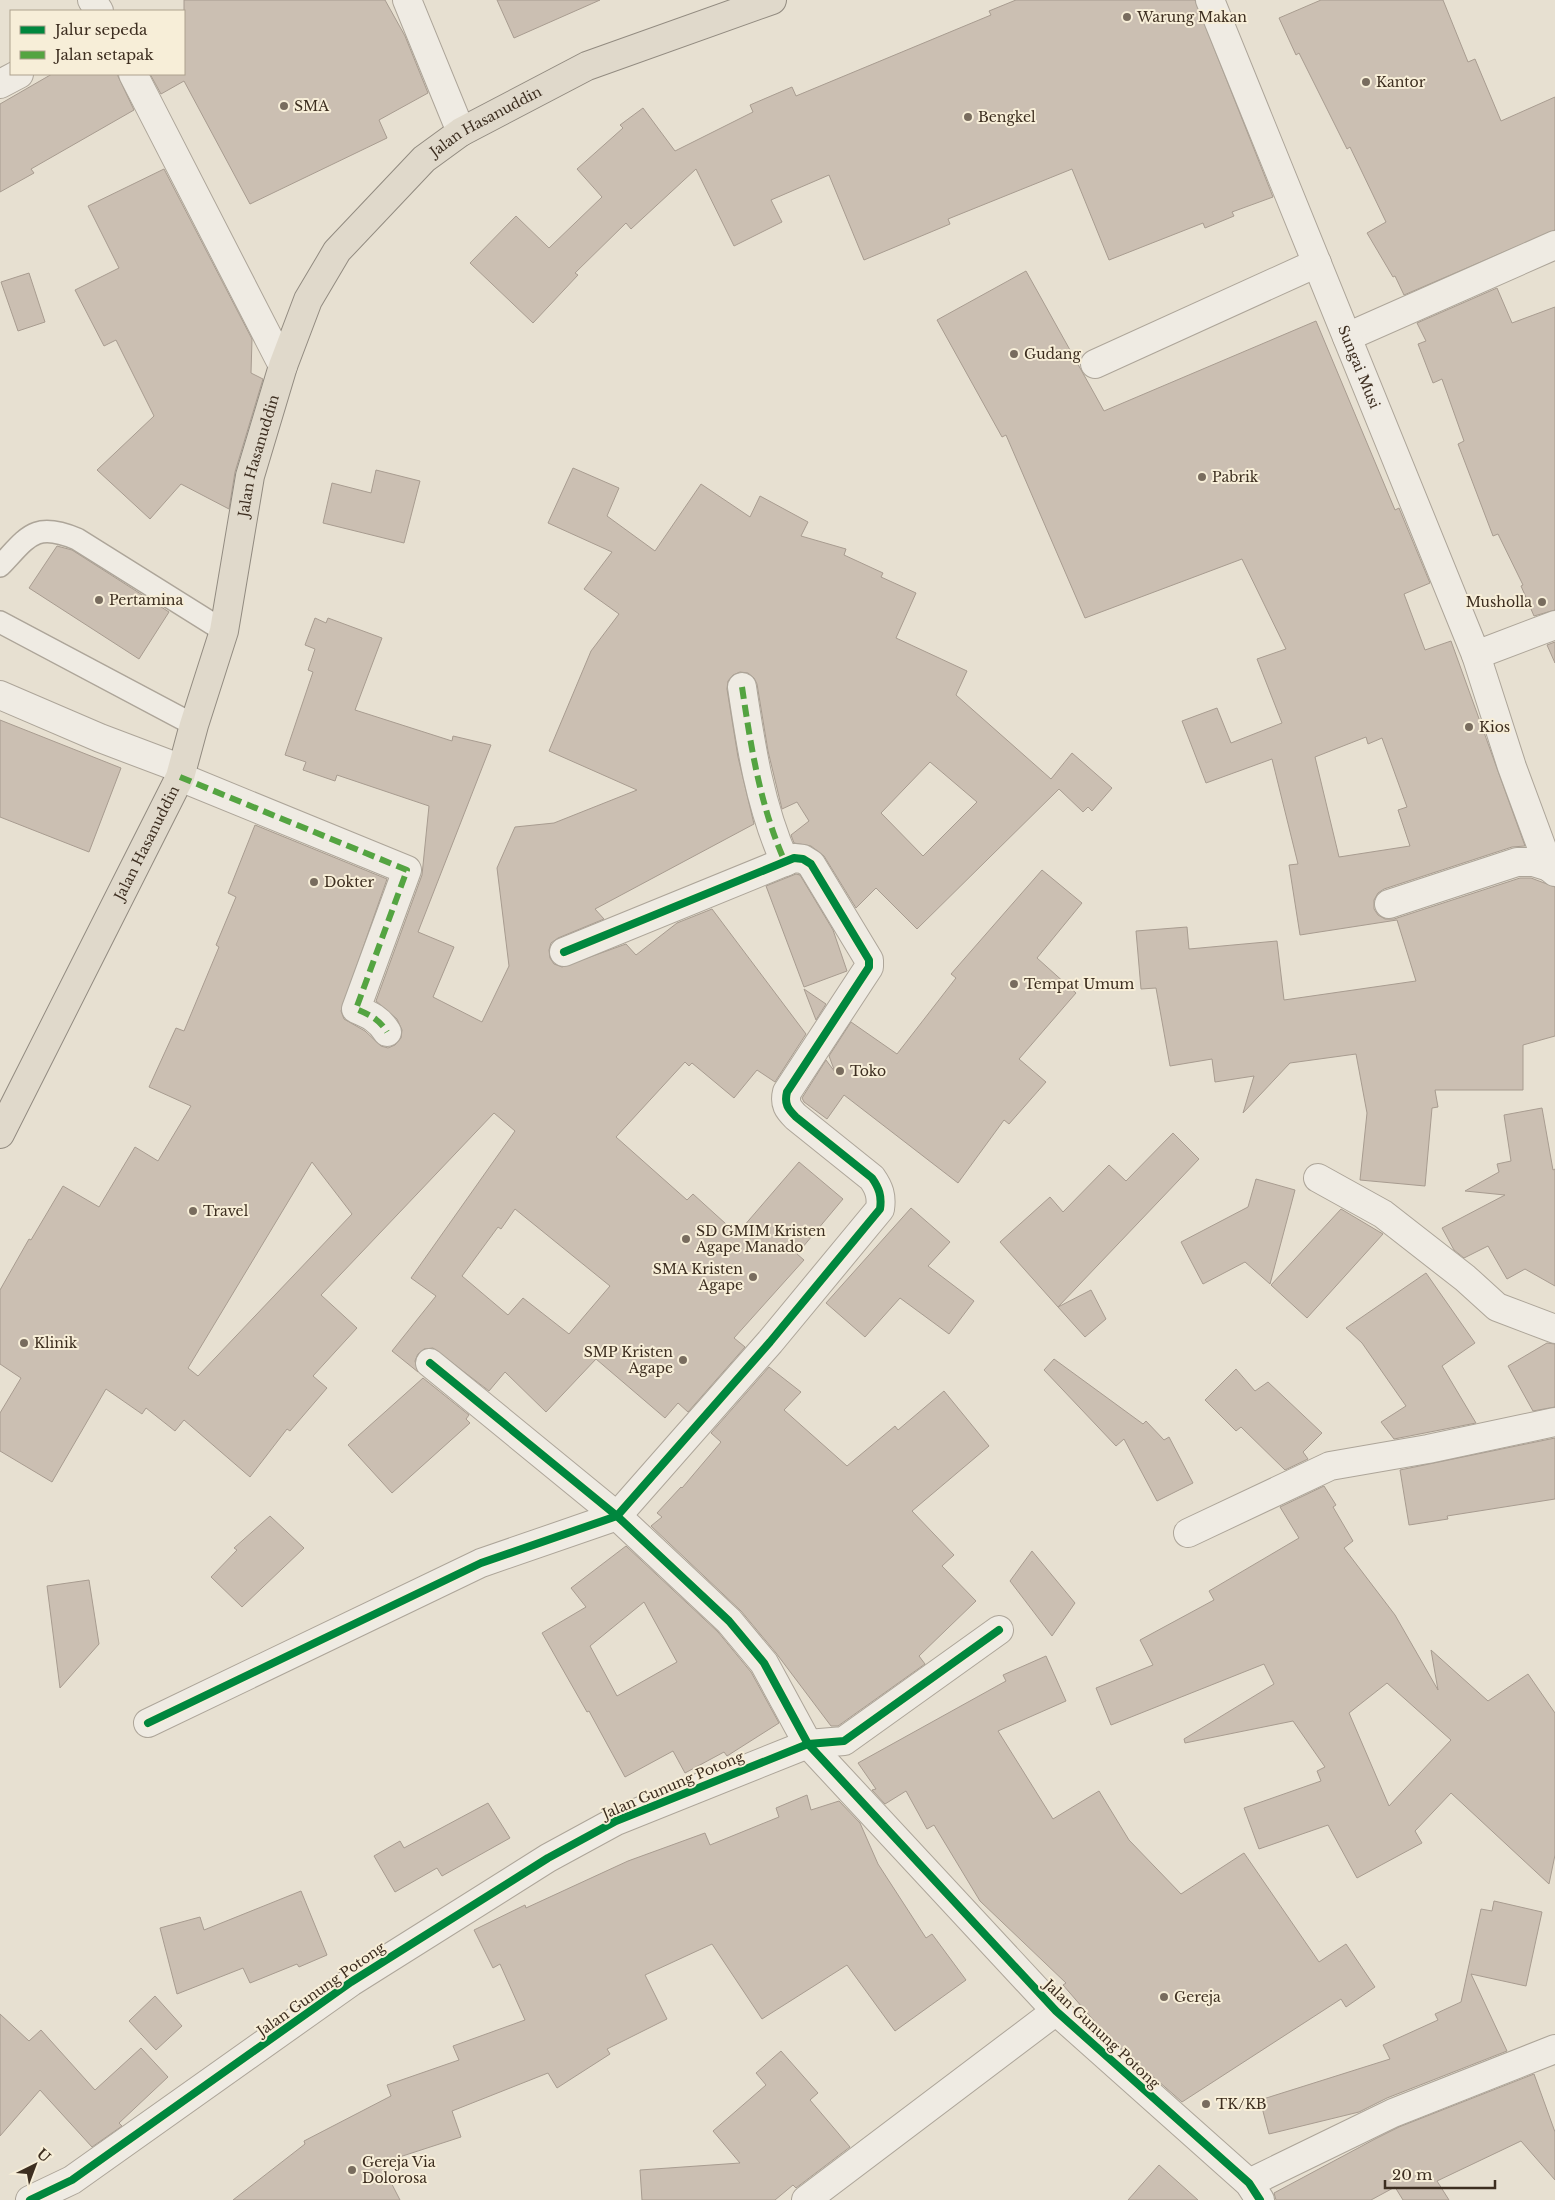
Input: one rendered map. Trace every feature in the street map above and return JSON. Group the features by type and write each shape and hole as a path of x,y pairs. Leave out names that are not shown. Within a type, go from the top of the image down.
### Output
{"highway":[{"name":"Jalan Hasanuddin","path":"0,1134 181,773 194,724 224,631 250,476 283,366 308,300 337,251 424,159 462,132 587,66 772,0"}],"street":[{"path":"407,0 462,132"},
{"name":"Sungai Musi","path":"1210,0 1476,655 1512,767 1552,869"},
{"path":"0,84 17,75"},
{"path":"134,75 283,366"},
{"path":"1347,337 1555,245"},
{"path":"1095,364 1317,263"},
{"path":"1476,655 1555,625"},
{"path":"742,687 756,777 775,840 784,862"},
{"path":"0,695 407,870 356,1009 374,1017 382,1023 387,1032"},
{"path":"148,1723 481,1563 617,1516 770,1342 880,1209 881,1198 878,1186 872,1178 796,1117 788,1109 784,1101 787,1092 869,967 869,960 811,864 794,858 564,952"},
{"path":"1388,904 1517,862 1533,862 1552,869"},
{"path":"1318,1178 1383,1214 1465,1278 1497,1307 1555,1329"},
{"path":"430,1363 617,1516 729,1621 764,1663 808,1744 844,1741 999,1630"},
{"path":"1188,1533 1330,1466 1428,1449 1555,1422"},
{"name":"Jalan Gunung Potong","path":"30,2200 72,2180 351,1982 548,1858 616,1821 808,1744 1056,2011 1254,2192 1393,2113 1555,2050"},
{"path":"806,2200 1056,2011"}],"lane":[{"path":"0,566 31,534 45,530 62,532 77,538 224,631"},
{"path":"0,622 194,724"}],"building":[{"name":"SMA","path":"184,0 385,0 405,36 428,93 379,120 387,138 250,204 184,81 161,94 151,75 185,75"},
{"path":"497,0 600,0 514,38"},
{"path":"1016,0 1195,0 1273,197 1232,212 1234,216 1205,228 1203,223 1109,260 1072,169 948,219 950,224 864,260 829,175 771,200 782,222 734,246 696,169 631,229 626,223 575,273 578,275 533,323 470,263 516,216 549,248 602,197 577,169 623,128 620,125 643,108 675,151 753,112 750,105 792,87 796,96 991,15 989,11"},
{"path":"1321,0 1443,0 1468,62 1475,59 1501,121 1555,97 1555,230 1404,295 1395,276 1393,277 1367,233 1386,222 1350,147 1347,149 1299,53 1296,55 1279,18"},
{"path":"50,75 117,75 134,110 31,169 34,173 0,192 0,104"},
{"path":"164,169 252,339 251,373 263,379 235,472 229,509 181,484 150,519 97,470 154,416 116,340 104,346 75,290 119,268 88,206"},
{"path":"1026,271 1104,411 1316,321 1395,510 1399,508 1430,583 1404,594 1425,650 1451,641 1525,846 1512,847 1384,889 1378,893 1374,900 1374,909 1378,915 1385,919 1394,919 1520,878 1531,878 1555,887 1555,1036 1523,1045 1523,1090 1435,1090 1438,1107 1432,1108 1425,1186 1360,1180 1367,1113 1356,1054 1290,1063 1243,1113 1254,1076 1215,1082 1212,1059 1170,1066 1156,988 1141,989 1136,931 1187,927 1189,949 1277,941 1284,1000 1416,981 1397,920 1300,935 1289,865 1298,864 1272,759 1206,783 1182,721 1217,708 1231,743 1282,723 1257,659 1286,649 1242,559 1085,618 1006,435 1002,437 937,320","holes":["1366,737 1368,744 1382,738 1407,807 1398,810 1410,846 1339,857 1315,757"]},
{"path":"29,273 45,322 18,331 1,282"},
{"path":"1497,288 1512,323 1555,307 1555,610 1534,616 1521,586 1523,585 1498,534 1493,536 1458,444 1464,441 1442,379 1433,383 1418,344 1426,341 1417,323"},
{"path":"573,468 619,488 607,516 655,551 701,484 750,517 760,496 808,522 801,536 846,549 844,555 883,573 881,577 916,593 896,638 967,671 956,695 1051,779 1072,753 1112,788 1092,811 1088,807 1083,812 1059,789 917,929 876,888 856,908 824,856 811,846 794,843 791,835 809,821 797,802 782,809 768,751 757,684 748,673 740,672 733,675 728,681 727,689 738,757 754,824 595,909 604,919 558,938 551,943 549,950 550,958 554,964 562,967 626,944 636,955 677,923 712,909 806,1034 775,1082 757,1070 734,1098 692,1063 689,1066 685,1062 616,1137 687,1200 693,1194 737,1234 799,1162 843,1199 797,1254 804,1260 734,1338 745,1347 688,1412 678,1403 665,1418 596,1359 546,1412 505,1372 489,1391 433,1348 424,1349 418,1354 415,1361 418,1372 392,1351 436,1296 411,1278 515,1131 494,1113 321,1295 357,1328 313,1376 327,1388 290,1431 287,1429 250,1477 184,1420 175,1431 146,1408 142,1414 106,1389 52,1482 0,1451 0,1413 21,1378 0,1364 0,1290 29,1239 31,1240 63,1186 99,1207 135,1147 158,1161 191,1106 149,1087 176,1028 184,1031 219,947 216,945 236,897 228,893 255,825 387,879 341,1011 344,1019 365,1031 381,1046 388,1048 395,1045 401,1038 402,1030 397,1019 376,1001 422,875 429,806 337,775 335,781 303,770 306,762 285,755 313,672 308,670 315,649 305,645 315,618 326,623 328,618 382,638 355,710 452,741 453,736 491,745 418,932 454,947 433,997 482,1022 509,966 497,868 515,827 554,823 637,790 549,751 591,651 619,614 584,589 612,552 548,523","holes":["930,762 977,802 923,856 881,813","312,1162 352,1214 198,1376 188,1368","515,1209 610,1286 569,1334 523,1298 508,1315 462,1276 498,1227 501,1229"]},
{"path":"376,470 420,481 404,543 323,523 332,483 371,493"},
{"name":"Pertamina","path":"57,546 72,550 169,612 139,659 29,588"},
{"path":"1555,642 1555,663 1547,645"},
{"path":"0,720 121,768 89,852 0,817"},
{"path":"1042,870 1082,903 1037,958 1076,993 1019,1059 1046,1082 1009,1124 1004,1120 958,1183 844,1095 827,1119 804,1102 802,1098 826,1060 835,1072 829,1056 851,1022 897,1054 956,978 951,974"},
{"path":"796,874 800,875 833,930 847,971 804,987 766,886"},
{"path":"804,989 826,1004 816,1020"},
{"path":"1542,1108 1553,1170 1555,1169 1555,1286 1525,1269 1507,1279 1488,1246 1464,1258 1454,1250 1442,1228 1505,1195 1465,1191 1499,1172 1497,1164 1511,1161 1504,1115"},
{"path":"1173,1133 1199,1159 1058,1307 1000,1242 1050,1197 1063,1212 1109,1165 1126,1181"},
{"path":"1256,1179 1295,1190 1270,1284 1245,1262 1203,1284 1181,1242 1248,1207"},
{"path":"911,1208 950,1242 928,1266 974,1301 949,1334 900,1298 865,1337 826,1303"},
{"path":"1341,1209 1383,1234 1307,1318 1271,1285"},
{"path":"1426,1273 1475,1343 1442,1366 1476,1423 1394,1439 1381,1422 1406,1406 1362,1343 1346,1328"},
{"path":"1091,1290 1106,1319 1085,1337 1058,1307"},
{"path":"1547,1343 1555,1344 1555,1407 1533,1411 1508,1366"},
{"path":"1054,1359 1143,1424 1146,1421 1164,1440 1169,1437 1193,1483 1157,1501 1124,1439 1116,1446 1044,1370"},
{"path":"769,1367 801,1392 784,1410 847,1466 895,1426 898,1430 944,1391 989,1446 912,1511 954,1555 942,1566 976,1601 919,1656 925,1664 838,1726 831,1726 776,1653 741,1611 651,1526 662,1517 657,1513 682,1488 721,1442 711,1433"},
{"path":"1236,1369 1255,1391 1268,1382 1322,1433 1303,1452 1308,1459 1285,1470 1241,1427 1236,1431 1205,1400"},
{"path":"423,1378 469,1415 466,1419 470,1423 392,1493 348,1445"},
{"path":"1555,1438 1555,1499 1447,1516 1448,1519 1409,1525 1400,1470"},
{"path":"1324,1486 1336,1505 1333,1507 1353,1541 1344,1548 1395,1615 1438,1690 1431,1650 1488,1701 1528,1674 1555,1713 1555,1855 1549,1884 1451,1793 1415,1831 1422,1843 1357,1878 1328,1825 1259,1849 1244,1808 1321,1781 1317,1771 1325,1767 1293,1721 1185,1743 1184,1739 1274,1684 1264,1664 1111,1725 1096,1688 1153,1665 1140,1640 1214,1600 1209,1591 1299,1538 1280,1507","holes":["1387,1683 1451,1740 1389,1806 1349,1713"]},
{"path":"270,1516 304,1548 242,1607 211,1577 237,1550 234,1548"},
{"path":"626,1546 718,1632 751,1672 779,1723 727,1756 724,1752 685,1773 673,1751 625,1777 589,1711 587,1712 542,1633 586,1607 571,1588","holes":["644,1602 677,1662 617,1696 590,1646"]},
{"path":"1032,1551 1075,1603 1052,1636 1010,1581"},
{"path":"89,1580 99,1644 60,1688 47,1586"},
{"path":"1046,1656 1066,1701 998,1731 1053,1819 1099,1791 1129,1840 1181,1894 1244,1853 1319,1962 1346,1944 1375,1987 1346,2007 1341,1999 1182,2102 1108,2037 1063,1985 1066,1983 980,1901 934,1825 927,1829 906,1791 885,1804 872,1790 876,1789 858,1763 1006,1681 1003,1675"},
{"path":"807,1795 811,1810 839,1801 860,1823 878,1864 926,1938 932,1934 966,1980 895,2031 847,1965 762,2019 712,1944 645,1975 667,2019 607,2049 610,2054 557,2088 548,2073 452,2111 461,2137 381,2163 400,2200 233,2200 305,2144 304,2141 391,2096 387,2085 459,2060 453,2046 525,2020 500,1964 493,1968 474,1930 525,1905 526,1908 628,1861 705,1833 710,1845 779,1817 776,1808"},
{"path":"488,1803 510,1838 442,1876 437,1868 395,1892 374,1856 400,1841 404,1848"},
{"path":"301,1891 327,1955 299,1967 297,1964 250,1983 243,1968 177,1994 160,1928 200,1917 204,1930"},
{"path":"1494,1901 1542,1912 1526,1986 1471,1974 1507,2051 1387,2098 1359,2112 1269,2134 1260,2100 1390,2059 1383,2045 1438,2020 1435,2014 1461,2002 1481,1909 1492,1911"},
{"path":"155,1996 182,2026 156,2050 129,2021"},
{"path":"0,2014 29,2041 41,2030 95,2090 141,2048 168,2077 119,2123 122,2126 92,2147 40,2090 0,2136"},
{"path":"781,2051 818,2093 810,2100 850,2147 796,2188 793,2185 775,2200 642,2200 640,2170 740,2163 713,2131 766,2085 756,2073"},
{"path":"1534,2074 1555,2132 1555,2180 1521,2141 1437,2181 1449,2200 1403,2200 1395,2187 1371,2200 1276,2200 1274,2193 1399,2127"},
{"path":"1159,2165 1198,2200 1128,2200"}],"marked path":[{"path":"742,687 753,754 763,798 776,841 785,862"},
{"path":"180,777 407,870 356,1009 374,1018 387,1032"}],"cycle path":[{"path":"148,1723 481,1563 617,1516 770,1342 880,1209 881,1200 879,1192 872,1178 796,1117 786,1103 787,1092 869,967 869,960 811,864 803,859 794,858 564,952"},
{"path":"430,1363 617,1516 729,1621 764,1663 808,1744 1056,2011 1249,2183 1260,2200"},
{"path":"30,2200 72,2180 351,1982 548,1858 616,1821 808,1744 844,1741 999,1630"}],"place":[{"name":"Warung Makan","path":"1127,17"},
{"name":"Kantor","path":"1366,82"},
{"name":"SMA","path":"284,106"},
{"name":"Bengkel","path":"968,117"},
{"name":"Gudang","path":"1014,354"},
{"name":"Pabrik","path":"1202,477"},
{"name":"Pertamina","path":"99,600"},
{"name":"Musholla","path":"1542,602"},
{"name":"Kios","path":"1469,727"},
{"name":"Dokter","path":"314,882"},
{"name":"Tempat Umum","path":"1014,984"},
{"name":"Toko","path":"840,1071"},
{"name":"Travel","path":"193,1211"},
{"name":"SD GMIM Kristen Agape Manado","path":"686,1239"},
{"name":"SMA Kristen Agape","path":"753,1277"},
{"name":"Klinik","path":"24,1343"},
{"name":"SMP Kristen Agape","path":"683,1360"},
{"name":"Gereja","path":"1164,1997"},
{"name":"TK/KB","path":"1206,2104"},
{"name":"Gereja Via Dolorosa","path":"352,2170"}]}
